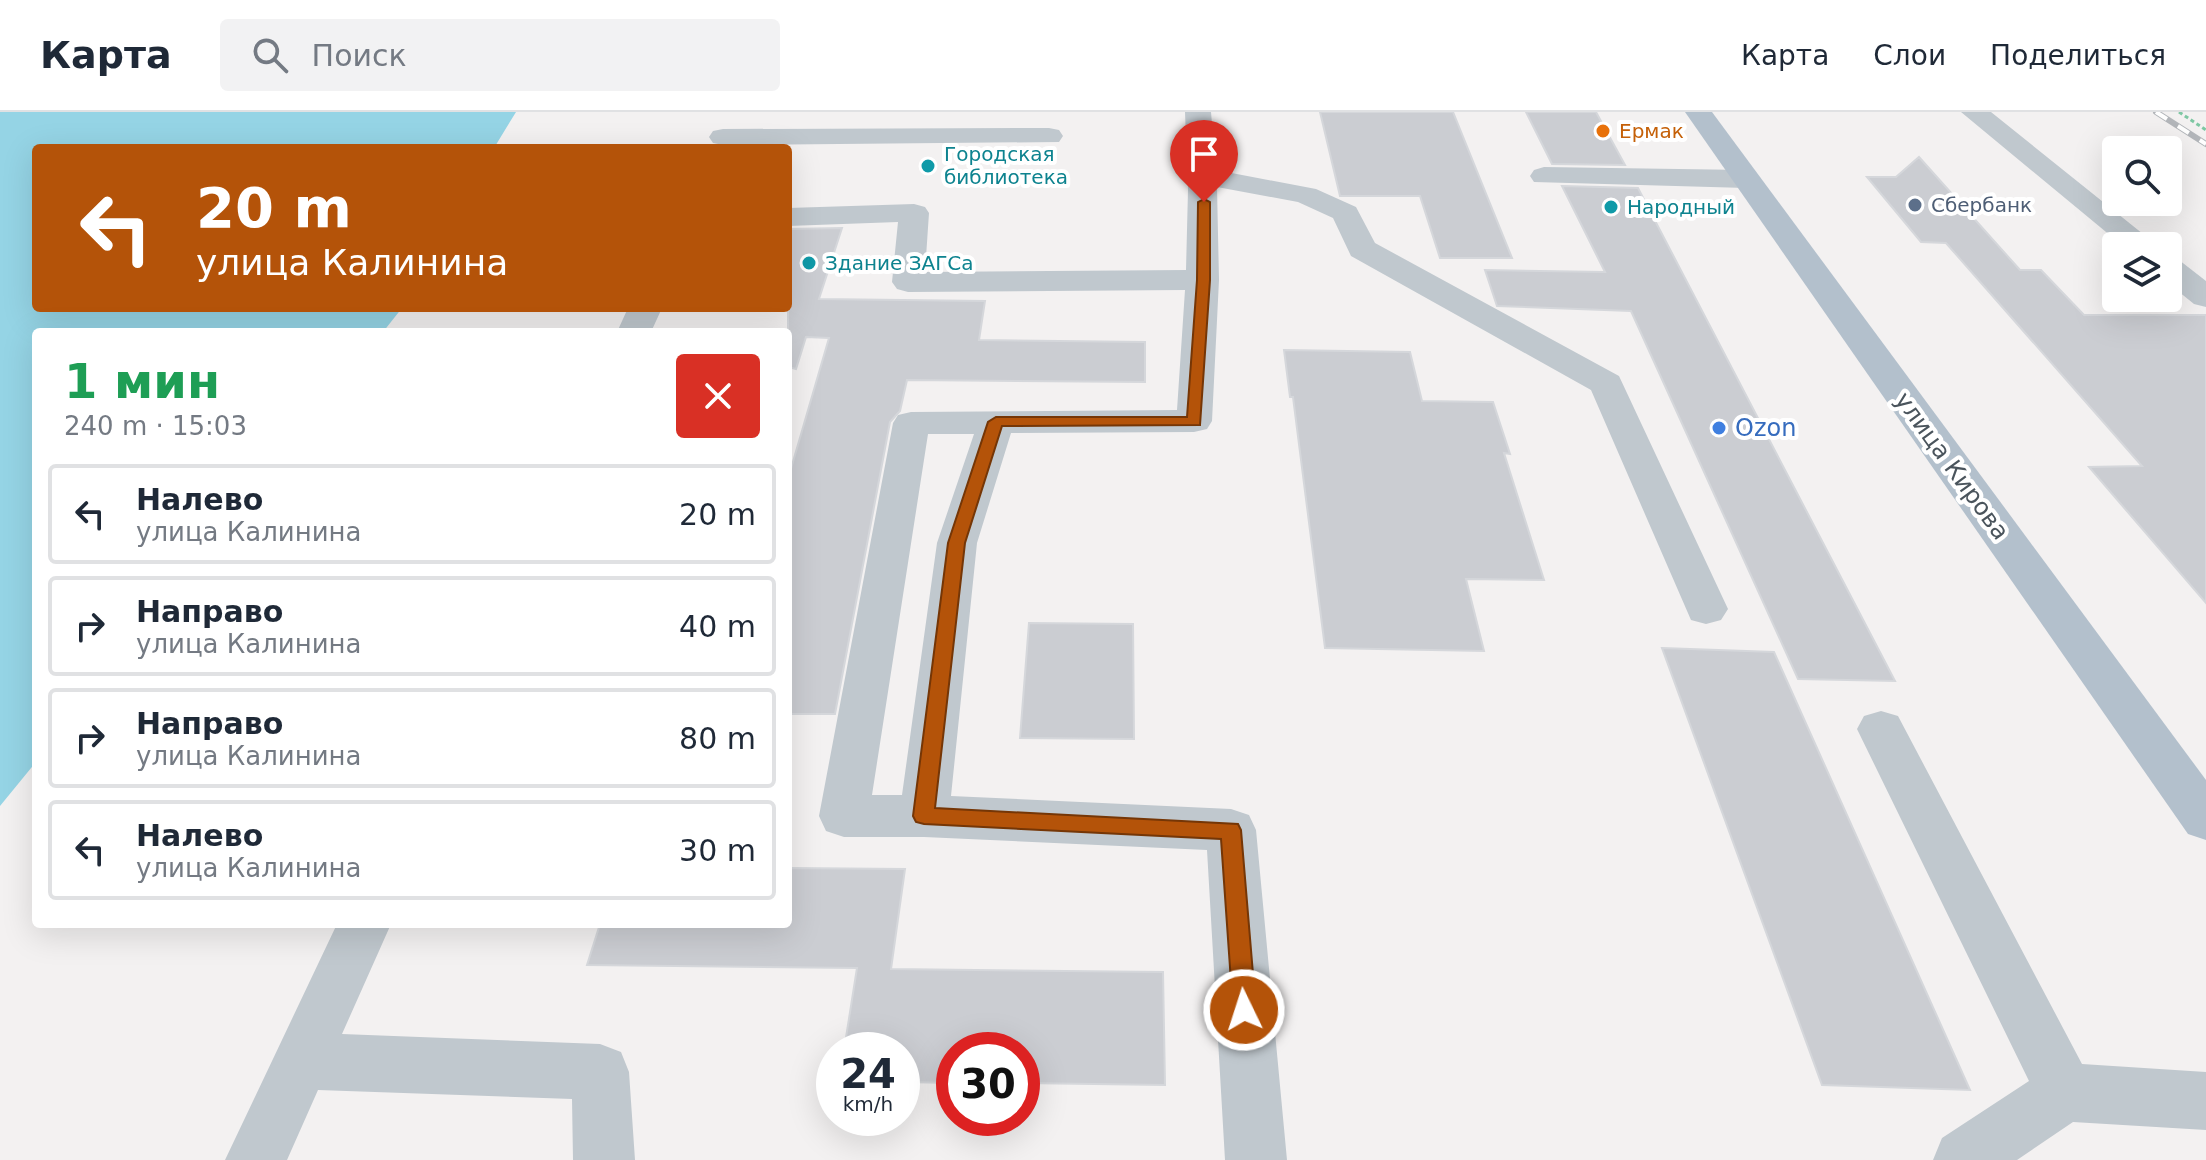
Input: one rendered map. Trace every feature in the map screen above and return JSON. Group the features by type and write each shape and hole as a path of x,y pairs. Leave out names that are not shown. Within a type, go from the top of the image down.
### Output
{"main road":[{"name":"улица Кирова","path":"1698,112 2206,819"}],"street":[{"path":"1198,112 1204,176 1203,280 1194,421 911,423 844,816 924,816 1231,830 1256,1160"},
{"path":"1974,112 2124,232"},
{"path":"725,132 1049,136"},
{"path":"1204,176 1306,195 1345,213 1362,249 1606,384 1706,609"},
{"path":"1544,176 1746,179"},
{"path":"792,217 914,213 908,282 1203,280"},
{"path":"2182,278 2206,297"},
{"path":"924,816 957,543 996,422"},
{"path":"1881,729 2065,1092"},
{"path":"256,1160 362,928"},
{"path":"301,1061 600,1072 604,1160"},
{"path":"1964,1160 2065,1092 2206,1101"}],"path":[{"path":"2179,112 2206,130"}],"water":[{"path":"0,112 516,112 496,144 32,144 32,312 399,312 386,328 32,328 32,767 0,806"}],"building":[{"path":"1320,112 1453,112 1512,258 1440,258 1420,196 1340,196"},
{"path":"1526,112 1596,112 1625,165 1552,164"},
{"path":"1919,157 2020,270 2041,270 2084,315 2206,315 2206,603 2089,467 2142,466 1946,243 1921,242 1867,177 1896,177"},
{"path":"1562,186 1638,188 1895,681 1798,679 1631,311 1497,306 1485,270 1605,272"},
{"path":"842,228 819,299 985,301 979,340 1145,342 1145,382 907,380 900,411 890,422 835,714 792,714 792,465 829,338 806,337 796,369 792,368 792,328 788,328 788,312 792,312 792,229"},
{"path":"1284,350 1410,352 1422,401 1493,402 1510,454 1504,453 1544,580 1466,579 1484,651 1325,648 1293,397 1290,397"},
{"path":"1029,623 1133,624 1134,739 1020,738"},
{"path":"1662,648 1774,652 1970,1090 1822,1085"},
{"path":"792,868 905,869 891,969 1163,972 1165,1085 1040,1083 1040,1032 936,1032 936,1083 920,1082 920,1032 847,1032 857,968 587,965 599,928 792,928"}],"railway":[{"path":"2156,112 2206,144"}],"place":[{"name":"Ермак","path":"1603,131"},
{"name":"Городская библиотека","path":"928,166"},
{"name":"Сбербанк","path":"1915,205"},
{"name":"Народный","path":"1611,207"},
{"name":"Здание ЗАГСа","path":"809,263"},
{"name":"Ozon","path":"1719,428"}],"route":[{"path":"1204,202 1203,280 1194,421 996,422 957,543 924,816 1231,830 1244,1010"}]}
